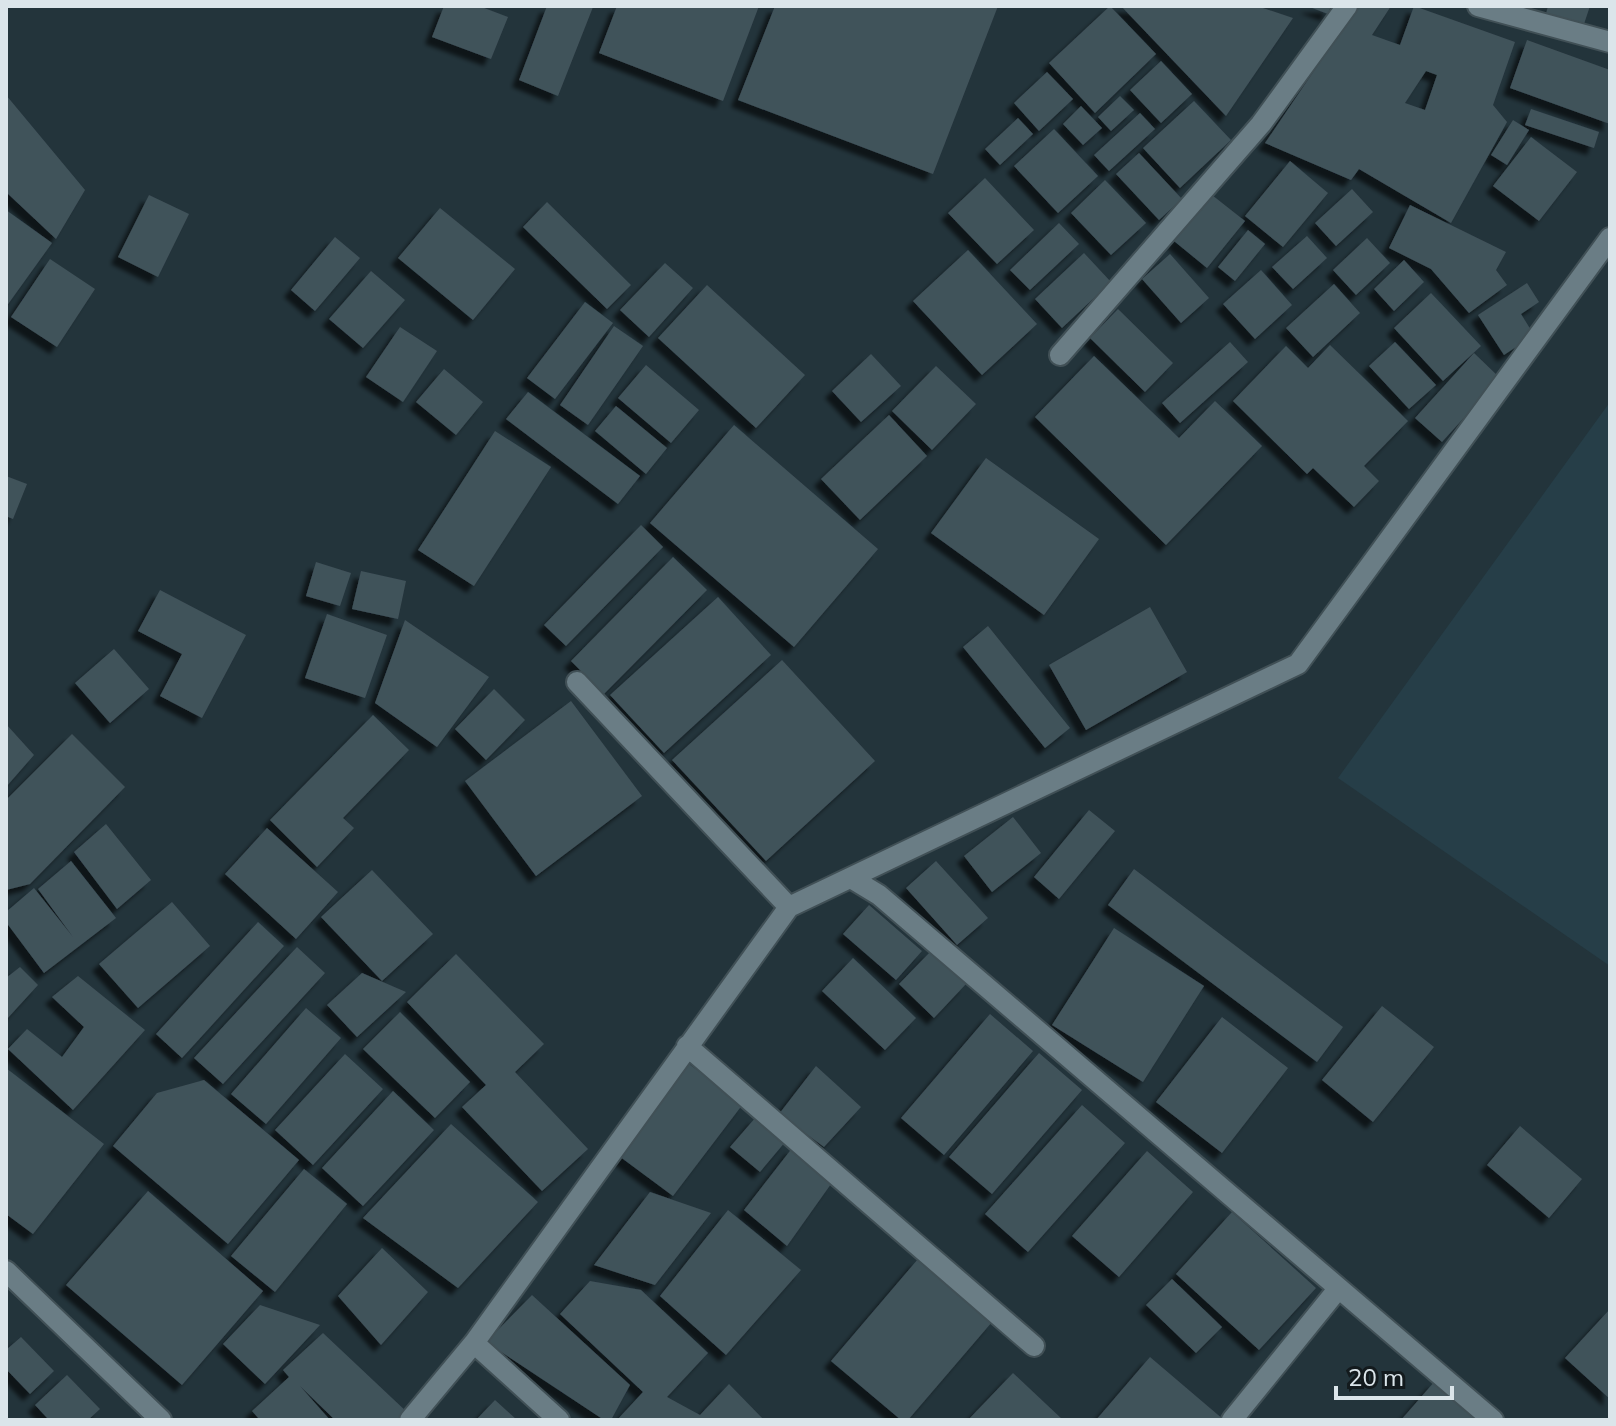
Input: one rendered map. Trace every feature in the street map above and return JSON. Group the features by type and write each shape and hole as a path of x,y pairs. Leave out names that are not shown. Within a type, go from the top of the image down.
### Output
{"street":[{"path":"1060,355 1261,124 1347,6"},
{"path":"1478,6 1610,42"},
{"path":"410,1420 474,1343 789,907 1298,664 1610,238"},
{"path":"577,682 789,907"},
{"path":"851,878 879,895 1493,1420"},
{"path":"687,1046 1034,1346"},
{"path":"6,1271 161,1420"},
{"path":"1232,1420 1338,1289"},
{"path":"474,1343 559,1420"}],"shaded area":[{"path":"1610,402 1610,966 1338,778"}],"building":[{"path":"444,6 479,6 508,17 491,59 432,37"},
{"path":"547,6 593,7 558,96 519,80"},
{"path":"617,6 759,6 723,101 599,53"},
{"path":"775,6 998,6 933,174 738,100"},
{"path":"1110,6 1156,54 1095,113 1049,63"},
{"path":"1121,6 1257,6 1293,18 1226,116"},
{"path":"1307,6 1331,6 1328,14"},
{"path":"1358,6 1391,6 1372,35 1400,45 1414,6 1515,42 1493,105 1507,122 1451,223 1359,169 1351,180 1265,143","holes":["1426,71 1437,75 1425,110 1405,103"]},
{"path":"1548,6 1590,6 1583,27 1546,14"},
{"path":"1527,40 1610,70 1610,124 1510,88"},
{"path":"1161,61 1192,94 1161,123 1130,90"},
{"path":"1047,72 1073,99 1039,131 1014,103"},
{"path":"6,95 85,190 56,239 6,192"},
{"path":"1120,96 1134,110 1111,131 1098,117"},
{"path":"1194,101 1231,140 1180,188 1143,148"},
{"path":"1081,106 1102,128 1083,145 1063,124"},
{"path":"1531,109 1599,132 1594,148 1525,125"},
{"path":"1140,113 1155,129 1109,171 1094,155"},
{"path":"1018,118 1033,134 1000,165 985,149"},
{"path":"1513,120 1529,130 1507,165 1491,155"},
{"path":"1054,129 1098,176 1058,213 1014,166"},
{"path":"1531,137 1577,172 1539,221 1493,186"},
{"path":"1139,153 1182,199 1159,220 1116,174"},
{"path":"1290,161 1328,193 1283,247 1245,216"},
{"path":"985,178 1034,230 997,264 948,213"},
{"path":"1105,180 1146,223 1111,255 1071,213"},
{"path":"1352,189 1373,212 1336,246 1315,223"},
{"path":"149,195 189,214 158,277 118,257"},
{"path":"1212,195 1245,221 1207,268 1174,241"},
{"path":"547,202 631,285 607,309 523,227"},
{"path":"1410,205 1506,252 1496,270 1507,285 1469,313 1431,269 1389,248"},
{"path":"440,208 515,269 473,320 398,258"},
{"path":"6,210 52,243 6,307"},
{"path":"1059,223 1079,244 1030,290 1010,270"},
{"path":"1248,230 1265,244 1235,281 1218,267"},
{"path":"1307,236 1327,258 1293,289 1272,267"},
{"path":"335,237 360,258 315,311 291,290"},
{"path":"1367,238 1390,263 1356,295 1333,270"},
{"path":"968,250 1037,324 982,375 913,301"},
{"path":"1084,253 1111,282 1062,328 1035,299"},
{"path":"1170,254 1209,298 1181,323 1142,279"},
{"path":"50,259 95,289 57,347 11,317"},
{"path":"1404,260 1424,282 1394,311 1374,289"},
{"path":"665,263 693,288 649,337 620,310"},
{"path":"1261,270 1292,305 1255,339 1223,304"},
{"path":"371,271 405,300 363,348 329,319"},
{"path":"1527,283 1539,302 1521,314 1534,335 1504,355 1478,315"},
{"path":"1334,284 1360,313 1313,357 1286,328"},
{"path":"707,285 805,375 756,428 658,338"},
{"path":"1431,293 1481,346 1443,381 1394,328"},
{"path":"585,302 613,323 555,399 527,378"},
{"path":"1118,309 1173,363 1145,392 1090,338"},
{"path":"614,326 643,346 588,425 560,405"},
{"path":"400,327 437,351 403,402 366,377"},
{"path":"1230,342 1248,362 1180,423 1162,403"},
{"path":"1395,342 1436,385 1409,409 1369,366"},
{"path":"1330,345 1408,421 1364,466 1379,481 1354,507 1313,468 1307,474 1233,401 1286,346 1308,368"},
{"path":"1474,353 1500,378 1442,442 1415,418"},
{"path":"871,354 901,386 861,422 832,391"},
{"path":"1094,356 1179,438 1215,401 1262,446 1166,545 1035,417"},
{"path":"646,365 699,410 671,443 618,398"},
{"path":"936,366 976,404 932,450 892,411"},
{"path":"444,369 483,402 456,435 416,402"},
{"path":"528,392 640,476 618,504 506,419"},
{"path":"616,406 667,448 646,474 595,431"},
{"path":"889,415 927,456 860,520 821,479"},
{"path":"734,425 878,549 794,647 650,523"},
{"path":"495,431 551,467 474,586 418,550"},
{"path":"986,458 1099,539 1044,615 931,533"},
{"path":"6,476 27,484 13,519 6,516"},
{"path":"641,525 663,547 566,646 544,625"},
{"path":"673,557 707,590 604,694 571,661"},
{"path":"316,562 351,573 340,606 306,596"},
{"path":"361,571 406,581 398,619 352,609"},
{"path":"160,590 246,635 202,718 160,696 182,654 138,631"},
{"path":"718,597 771,655 664,753 610,695"},
{"path":"1150,607 1187,672 1086,730 1049,665"},
{"path":"327,614 387,635 365,698 305,678"},
{"path":"405,620 489,677 437,747 375,703"},
{"path":"988,626 1070,728 1045,748 963,647"},
{"path":"114,649 149,689 110,723 75,683"},
{"path":"782,660 875,761 766,861 672,760"},
{"path":"494,689 525,720 486,760 455,729"},
{"path":"571,701 642,796 536,876 465,781"},
{"path":"373,715 409,750 343,818 354,828 317,867 270,820"},
{"path":"6,724 34,755 6,787"},
{"path":"72,734 125,787 30,884 6,890 6,800"},
{"path":"1089,810 1115,831 1059,899 1034,877"},
{"path":"1013,817 1041,853 992,892 964,856"},
{"path":"106,824 151,880 117,909 74,852"},
{"path":"267,828 338,892 296,939 225,874"},
{"path":"71,861 116,918 44,973 6,922 6,912 34,888 73,937 38,889"},
{"path":"936,861 988,918 957,945 906,888"},
{"path":"1134,869 1343,1027 1317,1062 1108,905"},
{"path":"372,870 433,934 382,981 321,917"},
{"path":"172,902 210,946 138,1008 99,964"},
{"path":"869,905 922,951 896,980 843,934"},
{"path":"258,922 284,946 182,1058 156,1034"},
{"path":"1114,928 1204,986 1143,1082 1052,1025"},
{"path":"297,947 325,973 223,1084 194,1058"},
{"path":"931,951 966,984 934,1018 899,984"},
{"path":"456,954 544,1044 515,1072 588,1149 542,1191 462,1107 486,1085 407,1002"},
{"path":"853,958 916,1018 885,1050 822,991"},
{"path":"20,967 38,985 6,1020 6,978"},
{"path":"362,973 406,992 357,1037 327,1005"},
{"path":"78,976 145,1030 73,1110 8,1049 27,1029 62,1057 84,1027 52,997"},
{"path":"1382,1006 1434,1047 1373,1122 1322,1080"},
{"path":"306,1008 341,1038 266,1124 231,1094"},
{"path":"400,1012 470,1082 435,1118 363,1049"},
{"path":"990,1014 1033,1051 944,1155 901,1118"},
{"path":"1222,1017 1288,1068 1222,1153 1156,1102"},
{"path":"1039,1053 1082,1090 992,1194 949,1157"},
{"path":"345,1054 383,1089 313,1165 275,1130"},
{"path":"689,1064 743,1104 673,1196 619,1156"},
{"path":"816,1066 861,1107 824,1147 779,1114"},
{"path":"6,1068 104,1144 33,1234 6,1214"},
{"path":"204,1080 299,1160 228,1244 113,1146 157,1093"},
{"path":"393,1091 434,1130 363,1206 322,1168"},
{"path":"1082,1105 1125,1143 1028,1252 985,1214"},
{"path":"756,1117 786,1141 760,1172 730,1147"},
{"path":"451,1124 538,1202 458,1288 363,1218"},
{"path":"1520,1126 1582,1179 1549,1218 1487,1165"},
{"path":"793,1147 831,1184 787,1246 744,1210"},
{"path":"1147,1151 1193,1192 1119,1277 1072,1236"},
{"path":"304,1169 347,1204 275,1292 231,1256"},
{"path":"148,1191 263,1291 182,1385 66,1285"},
{"path":"650,1192 711,1213 655,1285 594,1265"},
{"path":"728,1210 801,1270 726,1355 660,1296"},
{"path":"1232,1212 1316,1288 1259,1350 1176,1274"},
{"path":"382,1248 428,1292 381,1345 338,1296"},
{"path":"918,1259 992,1322 908,1420 901,1420 831,1361"},
{"path":"1172,1279 1222,1327 1196,1353 1146,1305"},
{"path":"590,1281 641,1290 708,1353 667,1397 700,1415 729,1384 764,1420 617,1420 643,1392 560,1314"},
{"path":"532,1295 630,1385 611,1420 604,1420 486,1342"},
{"path":"260,1305 320,1325 265,1384 223,1344"},
{"path":"1610,1309 1610,1399 1565,1358"},
{"path":"323,1333 409,1414 402,1420 335,1420 300,1386 330,1420 260,1420 252,1411 289,1377 283,1370"},
{"path":"21,1337 54,1371 30,1394 6,1369 6,1350"},
{"path":"1150,1357 1224,1420 1096,1420"},
{"path":"1013,1373 1063,1420 968,1420"},
{"path":"67,1375 100,1409 88,1420 49,1420 35,1405"},
{"path":"1435,1381 1479,1420 1401,1420"},
{"path":"495,1400 517,1420 476,1420"}]}
